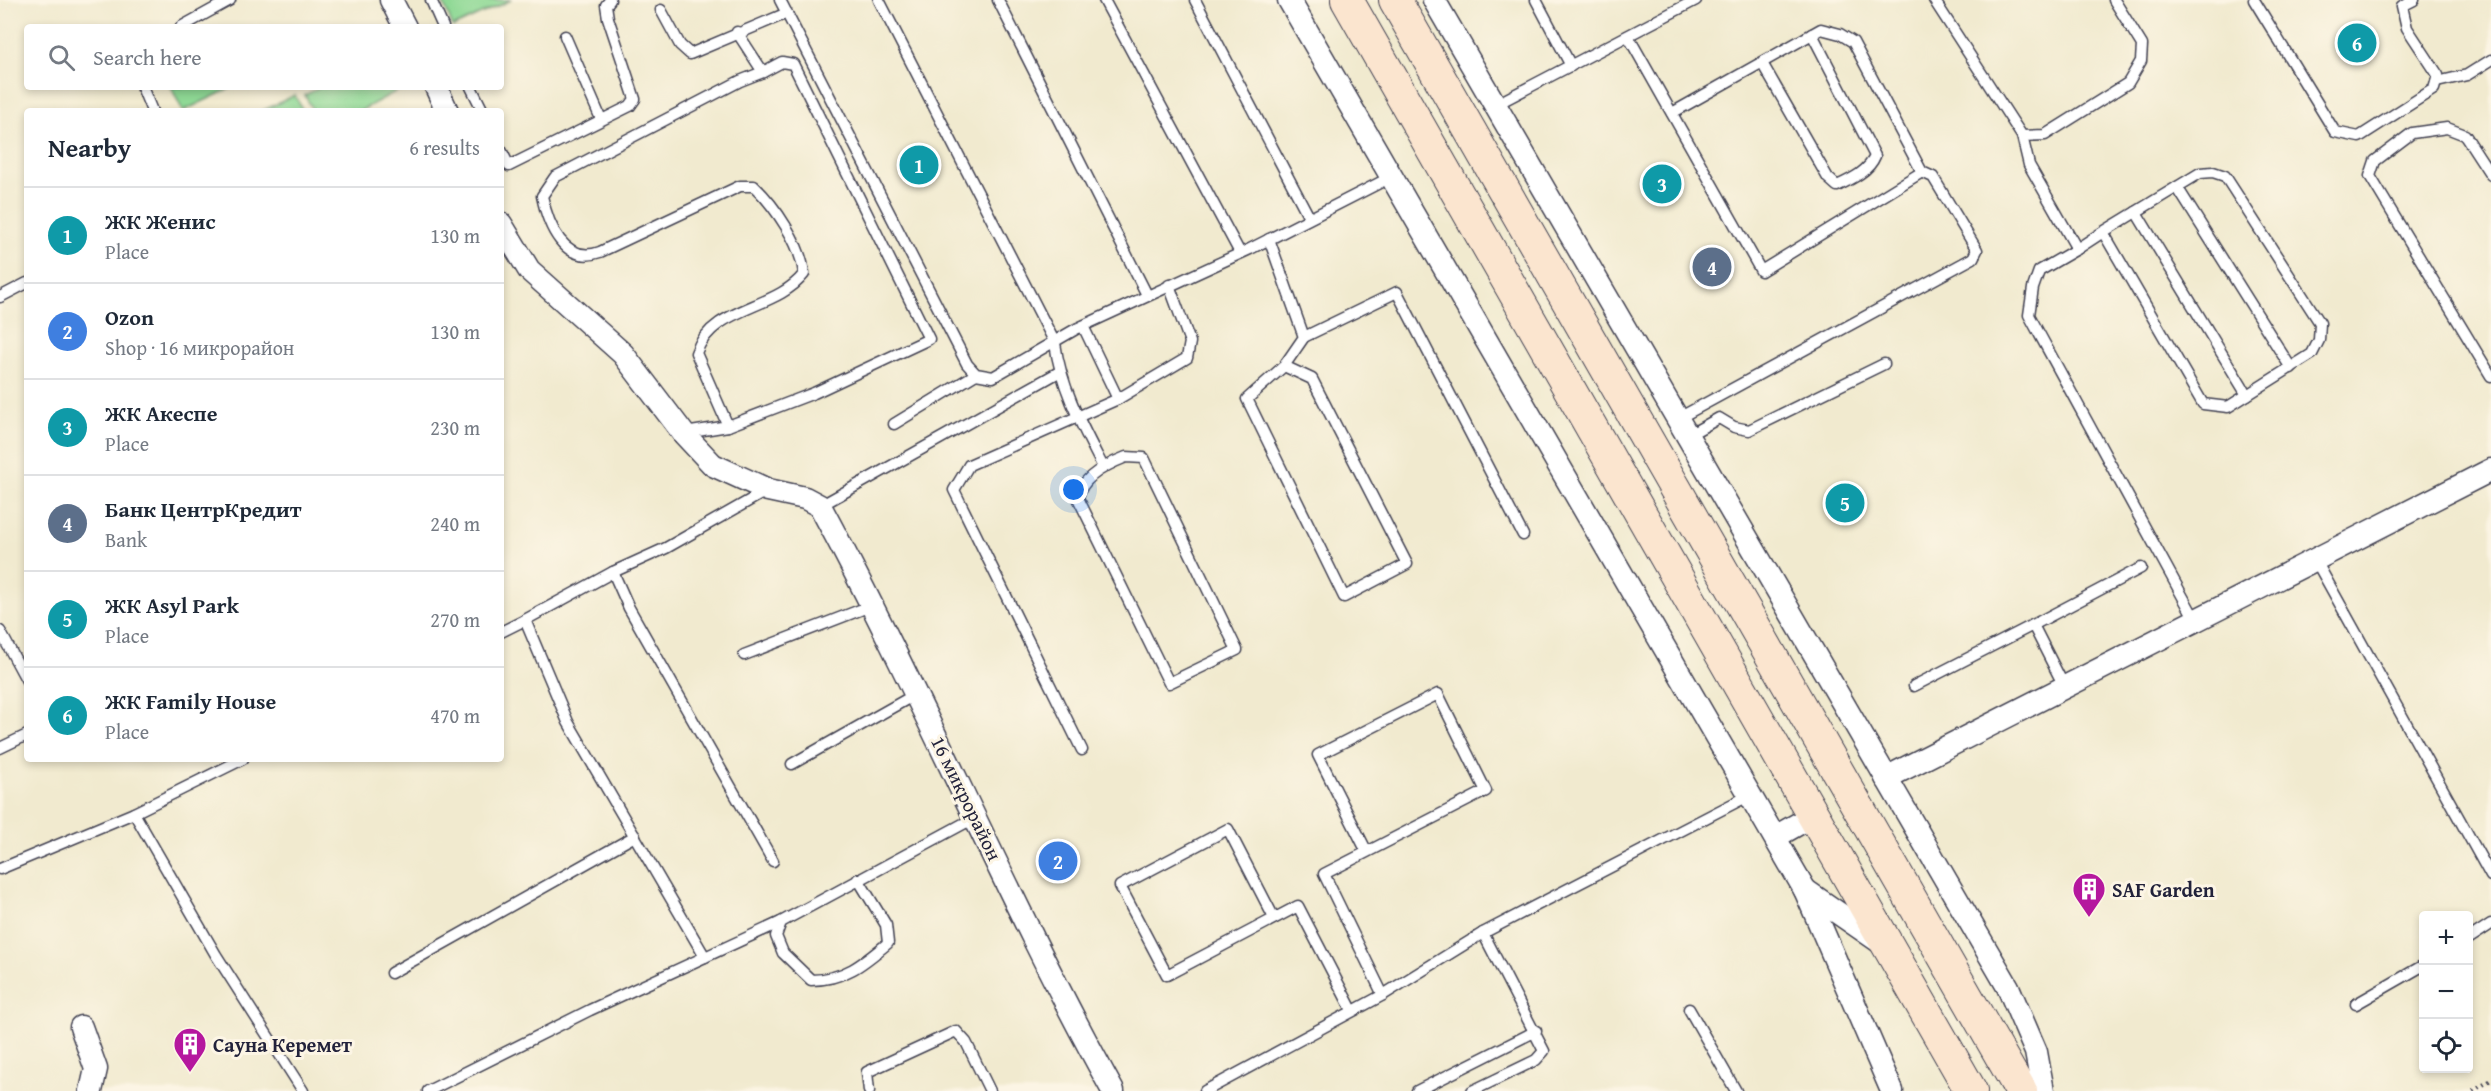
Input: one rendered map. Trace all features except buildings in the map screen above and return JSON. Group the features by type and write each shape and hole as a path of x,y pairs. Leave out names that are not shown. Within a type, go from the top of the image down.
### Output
{"main road":[{"path":"1347,0 1971,1091"},
{"path":"1395,0 2021,1091"},
{"path":"1432,150 1468,128"}],"street":[{"path":"1289,0 1805,890 1892,1091"},
{"path":"1434,0 2008,987 2036,1052 2043,1091"},
{"path":"395,1 404,24"},
{"path":"437,90 446,108"},
{"path":"504,229 529,270 623,354 683,433 713,465 768,490 805,498 820,506"},
{"path":"1886,778 2491,471"},
{"name":"16 микрорайон","path":"820,506 873,605 1029,927 1113,1091"},
{"path":"1774,837 1814,815"},
{"path":"1805,890 1891,949"},
{"path":"81,1027 96,1068 91,1091"}],"lane":[{"path":"186,24 230,0"},
{"path":"431,0 442,24"},
{"path":"504,157 508,166 630,106 635,99 608,18 606,5 610,0"},
{"path":"780,0 924,284 968,364 976,374 993,377 1083,326 1269,239 1391,177"},
{"path":"879,0 1055,343 1059,372 1078,418 1103,467"},
{"path":"998,0 1147,295"},
{"path":"1104,0 1240,253"},
{"path":"1195,0 1310,217"},
{"path":"1536,0 1571,66"},
{"path":"1495,105 1696,0"},
{"path":"1935,0 2022,136 2029,165 2077,249"},
{"path":"2022,136 2044,135 2128,83 2141,61 2142,45 2114,0"},
{"path":"2254,0 2335,132 2359,137 2434,89 2437,82 2438,75 2407,28 2402,6 2414,0"},
{"path":"661,10 680,45 690,54 737,32 787,13"},
{"path":"1672,113 1821,29 1840,34 1853,42 1922,172 1933,177 1977,250 1973,258 1682,428"},
{"path":"737,32 764,72"},
{"path":"1762,63 1828,178 1837,186 1852,178 1871,165 1875,156 1812,34"},
{"path":"565,36 601,119"},
{"path":"1628,36 1761,271 1922,172"},
{"path":"2437,82 2467,75 2491,60"},
{"path":"683,433 728,426 814,393 929,339 793,64 782,62 740,81 555,177 542,196 545,211 565,248 579,255 590,256 740,186 754,186 770,201 803,263 804,274 794,286 722,321 700,339 696,353 728,426"},
{"path":"143,90 151,108"},
{"path":"472,90 482,108"},
{"path":"2491,175 2465,135 2447,128 2412,133 2375,161 2370,176 2491,376"},
{"path":"2103,232 2203,404 2228,407 2312,354 2319,340 2320,323 2225,176 2213,172 2200,173 2103,232 2077,249 2039,271 2029,315 2197,621"},
{"path":"2177,187 2291,368"},
{"path":"2136,212 2247,394"},
{"path":"1269,239 1304,337"},
{"path":"0,297 24,285"},
{"path":"1082,750 954,490 969,465 1118,399 1187,358 1190,342 1169,285"},
{"path":"1284,366 1312,379 1407,564 1344,597 1247,399 1284,366 1304,337 1397,292 1522,535"},
{"path":"1083,326 1118,399"},
{"path":"1682,428 1719,418 1734,428 1749,430 1884,364"},
{"path":"820,506 1059,372"},
{"path":"894,424 976,374"},
{"path":"1126,457 1144,458 1237,650 1169,683 1078,498 1079,491 1103,467 1126,457"},
{"path":"504,630 614,572 666,548 768,490"},
{"path":"2316,561 2486,856 2491,876"},
{"path":"1914,686 2141,568"},
{"path":"614,572 629,608 773,861"},
{"path":"744,655 873,605"},
{"path":"525,620 568,722 705,957"},
{"path":"2033,625 2065,688"},
{"path":"0,631 24,675"},
{"path":"792,764 916,694"},
{"path":"1367,852 1318,755 1438,694 1486,791 1367,852 1324,874 1383,995"},
{"path":"0,748 24,736"},
{"path":"0,869 134,813 237,762"},
{"path":"1205,1091 1383,995 1483,933 1750,795"},
{"path":"134,813 216,955 303,1091"},
{"path":"428,1091 590,1010 781,922 976,817"},
{"path":"1274,918 1228,829 1120,886 1167,975 1298,906 1352,1010"},
{"path":"391,973 635,836"},
{"path":"781,922 776,936 783,953 811,980 831,980 849,972 888,944 886,925 858,879"},
{"path":"2473,936 2491,924"},
{"path":"1472,1091 1536,1060 1544,1051 1536,1031 1483,933"},
{"path":"2356,1004 2419,968"},
{"path":"1689,1009 1736,1091"},
{"path":"868,1091 867,1072 956,1031 966,1042 990,1091"},
{"path":"1417,1091 1536,1031"}],"path":[{"path":"2473,1091 2491,1080"}],"green space":[{"path":"442,0 511,0 459,24 452,24"},
{"path":"172,90 227,90 189,108 182,108"},
{"path":"315,90 398,90 366,108 312,108 305,95"},
{"path":"295,95 302,108 268,108"}],"place":[{"name":"ЖК Family House","path":"2357,43"},
{"name":"ЖК Женис","path":"919,165"},
{"name":"ЖК Акеспе","path":"1662,184"},
{"name":"Банк ЦентрКредит","path":"1712,267"},
{"name":"ЖК Asyl Park","path":"1845,503"},
{"name":"Ozon","path":"1058,861"},
{"name":"SAF Garden","path":"2089,918"},
{"name":"Сауна Керемет","path":"190,1073"}]}
